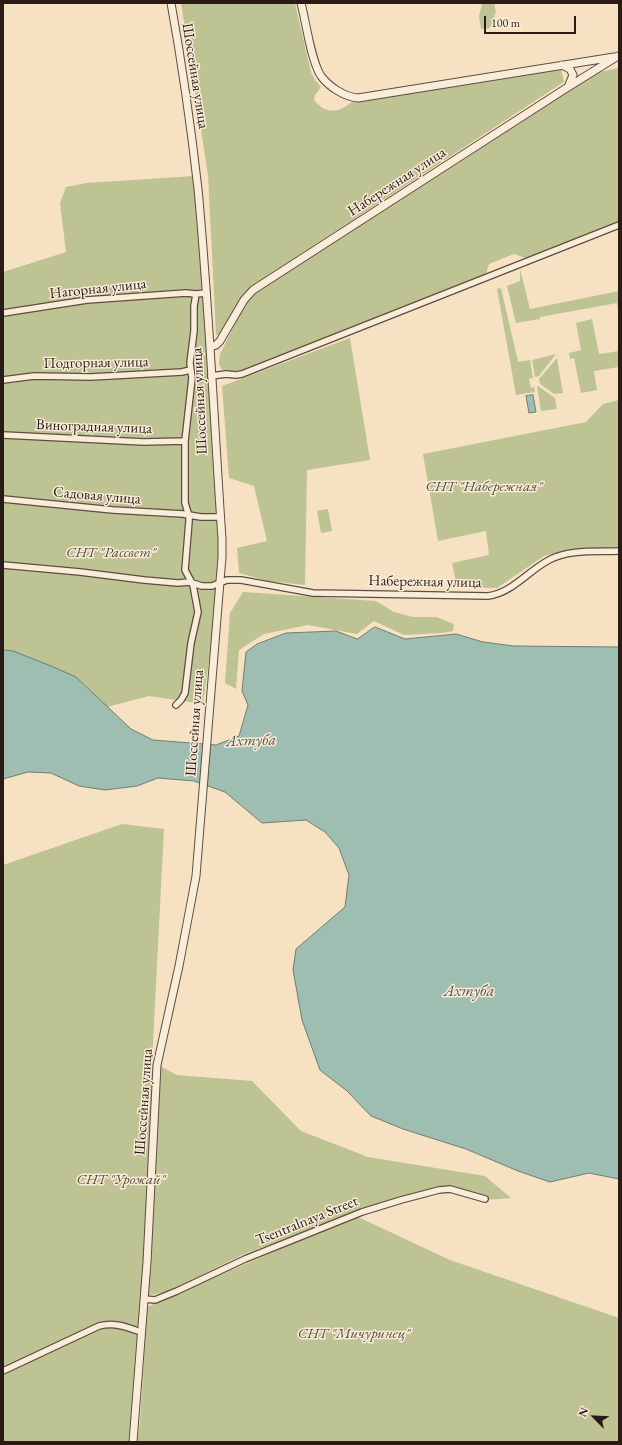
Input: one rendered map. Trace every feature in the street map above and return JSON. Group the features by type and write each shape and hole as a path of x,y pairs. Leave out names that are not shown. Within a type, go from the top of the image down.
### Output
{"street":[{"name":"Шоссейная улица","path":"133,1442 152,1178 157,1066 194,890 201,821 222,556 207,293 193,151 171,3"},
{"name":"Набережная улица","path":"301,3 316,66 322,77 334,88 349,97 358,98 618,56"},
{"name":"Набережная улица","path":"210,347 216,345 220,341 244,300 253,290 618,56"},
{"path":"562,65 570,69 573,75 568,87"},
{"path":"211,376 226,374 236,375 247,372 499,271 619,225"},
{"name":"Нагорная улица","path":"3,313 87,300 186,293 207,293"},
{"path":"176,705 184,697 185,693 191,643 198,612 197,602 185,570 190,516 185,503 185,441 192,378 190,363 194,331 194,306 196,294"},
{"name":"Подгорная улица","path":"3,380 34,376 91,377 182,372 190,370"},
{"name":"Виноградная улица","path":"3,435 144,442 185,441"},
{"name":"Садовая улица","path":"3,499 113,510 176,513 201,518 220,517"},
{"name":"Набережная улица","path":"191,583 202,586 212,586 227,580 241,580 313,593 488,596 502,593 548,561 560,556 572,553 619,551"},
{"path":"3,565 144,580 191,583"},
{"name":"Tsentralnaya Street","path":"144,1299 155,1300 244,1259 362,1212 402,1200 439,1190 450,1190 485,1199"},
{"path":"3,1371 99,1326 112,1324 141,1332"}],"green space":[{"path":"181,3 295,3 311,72 321,87 315,95 314,100 319,105 329,110 338,110 353,101 561,69 564,82 250,287 221,335 216,335 208,175"},
{"path":"494,3 496,12 490,28 481,29 479,16 482,4"},
{"path":"619,68 619,222 525,258 514,254 489,264 486,274 243,370 233,372 221,369 219,363 220,354 242,310 252,296 595,73"},
{"name":"СНТ \"Рассвет\"","path":"194,176 205,299 220,555 214,623 203,704 149,696 107,707 76,677 3,654 3,272 66,252 60,203 66,187 87,183"},
{"path":"520,269 530,309 619,291 619,315 617,303 540,317 540,319 516,323 507,286 520,281"},
{"path":"501,288 518,362 530,360 533,378 529,379 531,388 534,387 535,392 516,395 497,289"},
{"path":"592,319 599,354 619,351 619,367 594,371 597,390 581,393 574,358 570,359 569,353 581,350 576,323"},
{"path":"350,338 370,460 307,470 305,585 268,581 239,573 237,548 267,541 254,486 229,478 222,386"},
{"path":"556,354 539,376 535,377 532,360"},
{"path":"557,358 563,393 554,394 540,384 539,379"},
{"path":"538,386 555,398 557,409 541,411"},
{"name":"СНТ \"Набережная\"","path":"619,400 619,547 564,551 544,556 497,588 457,587 452,563 489,555 486,531 438,541 423,454 586,422 603,404"},
{"path":"328,509 332,531 321,533 317,511"},
{"path":"243,592 376,601 394,612 413,617 436,617 454,624 453,631 404,635 374,621 357,634 308,625 264,634 239,650 236,689 225,683 230,613"},
{"name":"СНТ \"Урожай\"","path":"122,824 164,829 152,1062 177,1075 252,1081 301,1131 368,1157 485,1176 511,1198 485,1200 450,1189 407,1195 356,1212 242,1255 167,1292 140,1297 129,1442 3,1442 3,865"},
{"name":"СНТ \"Мичуринец\"","path":"356,1216 450,1260 619,1318 619,1442 137,1442 140,1422 147,1307"}],"water":[{"path":"533,395 536,412 529,413 526,396"},
{"name":"Ахтуба","path":"375,627 405,639 456,634 483,642 514,646 619,647 619,1179 589,1173 550,1182 518,1171 466,1149 403,1129 371,1116 347,1091 320,1070 302,1020 293,970 296,949 345,907 349,875 339,848 325,832 306,820 262,823 225,792 194,781 158,778 137,786 105,790 79,786 51,773 28,772 3,779 3,650 13,651 76,677 131,729 153,740 216,745 239,736 248,705 242,691 246,652 257,644 286,633 336,631 357,639"}]}
